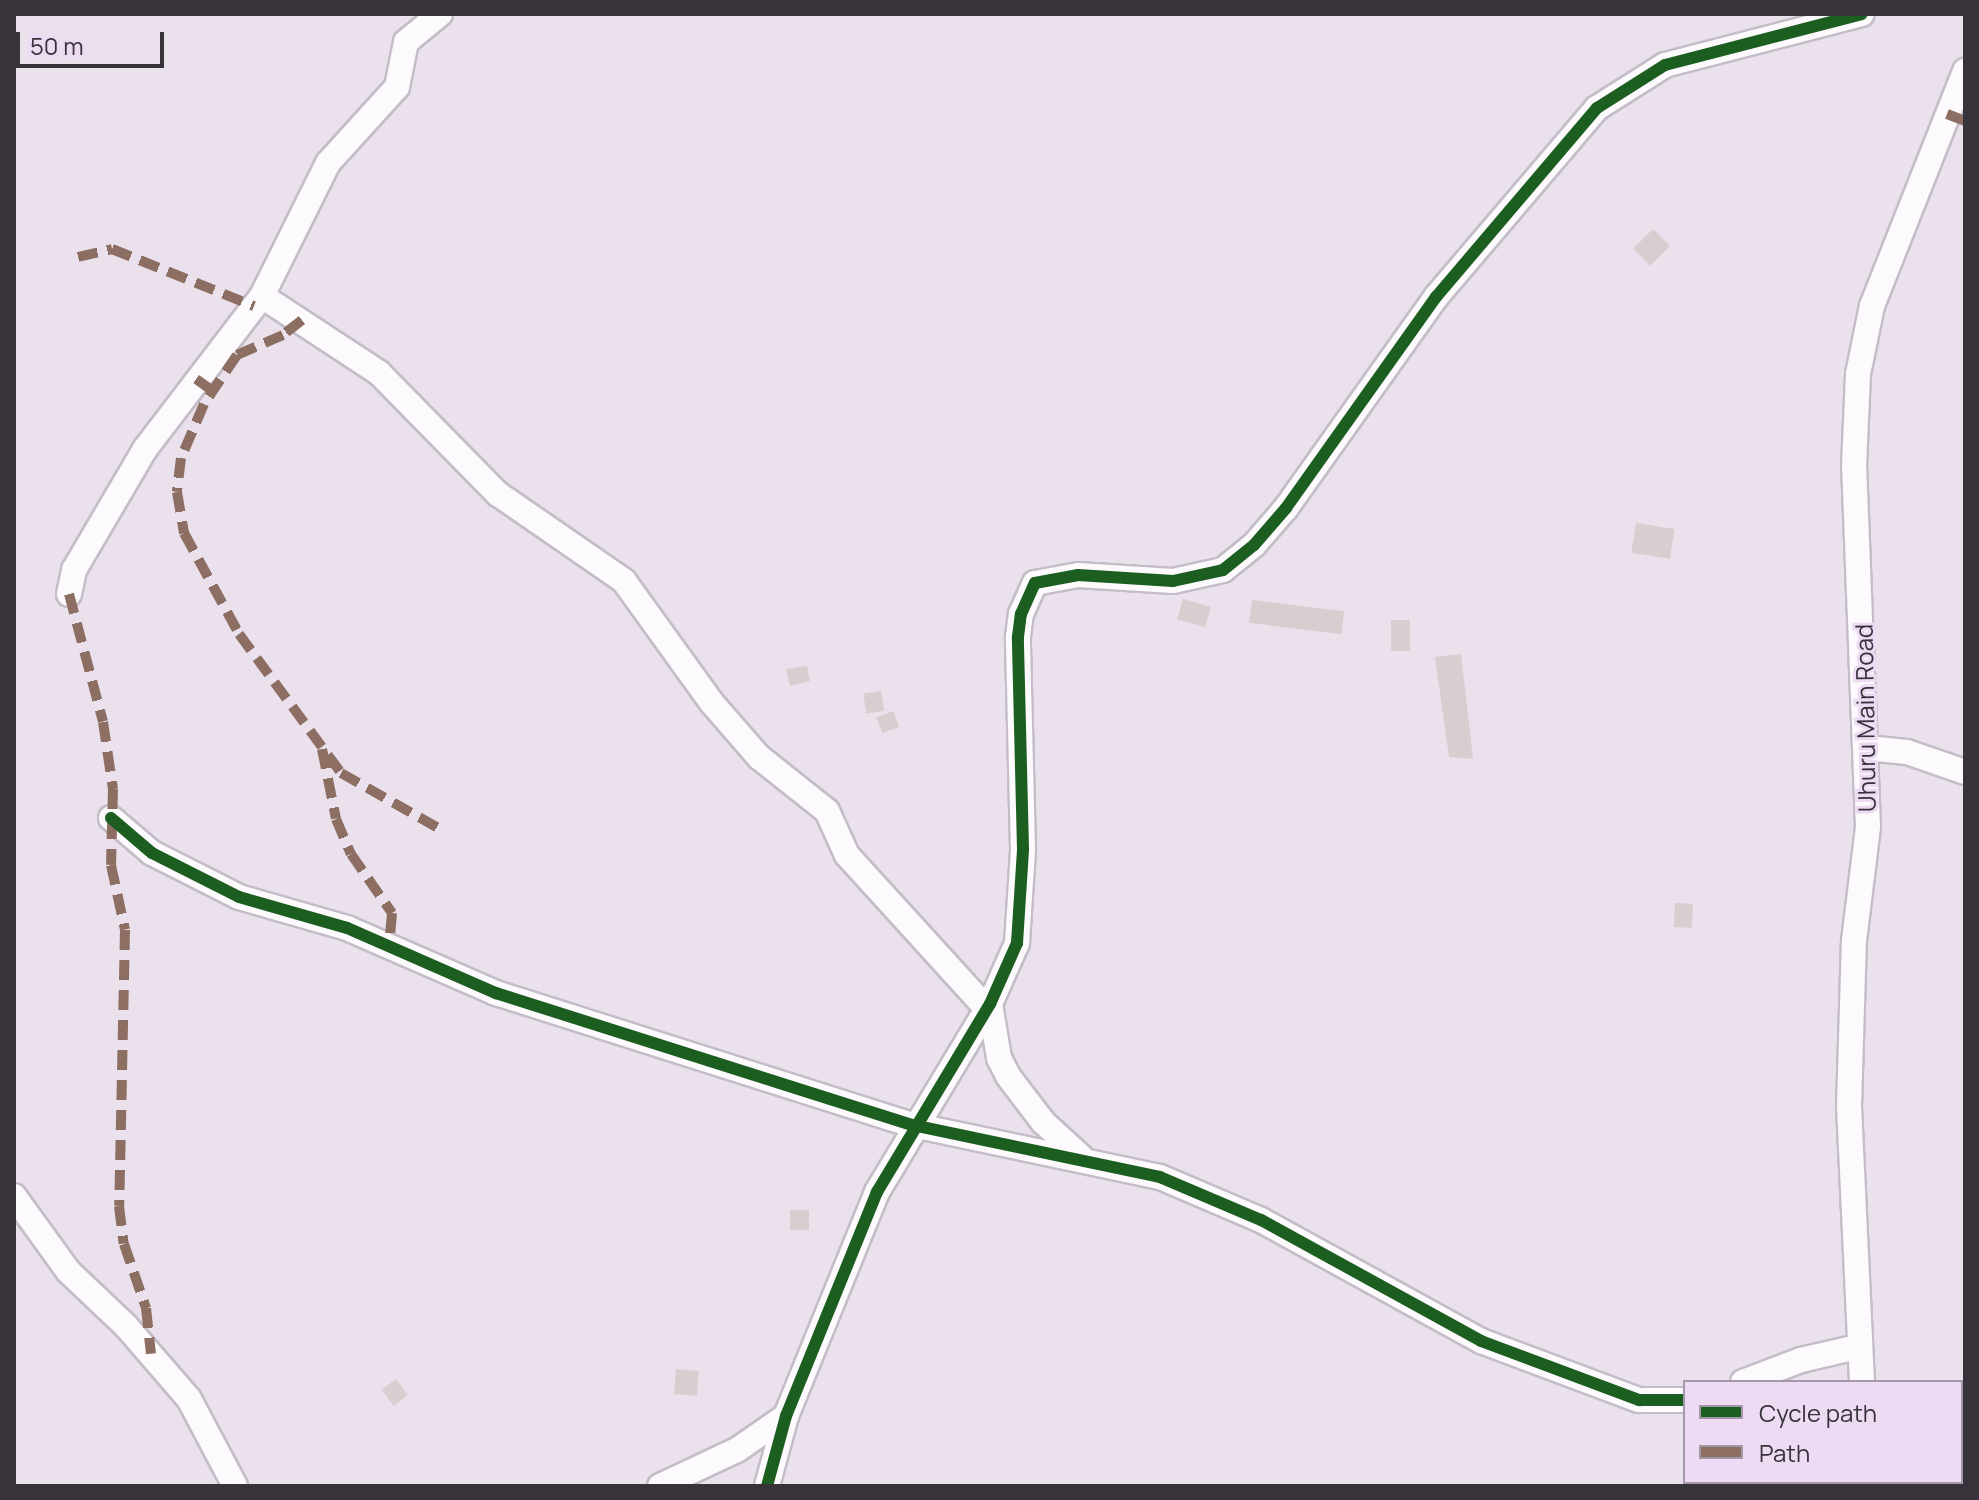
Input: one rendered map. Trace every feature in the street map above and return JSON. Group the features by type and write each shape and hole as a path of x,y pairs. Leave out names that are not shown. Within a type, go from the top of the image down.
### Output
{"street":[{"path":"69,594 74,570 145,449 262,296 328,163 397,87 406,42 440,14"},
{"path":"767,1486 786,1416 854,1244 913,1125 988,1006 1011,961 1021,901 1018,637 1021,614 1035,583 1068,575 1182,580 1223,570 1236,561 1286,508 1445,285 1597,108 1665,65 1862,14"},
{"name":"Uhuru Main Road","path":"1862,1380 1857,1347 1849,1062 1854,941 1868,844 1867,748 1854,466 1862,345 1880,285 1965,71"},
{"path":"262,296 379,373 498,494 624,581 712,703 759,757 827,811 847,855 988,1006 999,1058 1008,1076 1043,1122 1083,1159"},
{"path":"1867,748 1907,752 1965,772"},
{"path":"111,818 152,853 239,897 347,928 549,1011 913,1125 1160,1177 1226,1203 1481,1341 1639,1400 1683,1400"},
{"path":"14,1196 68,1271 126,1326 189,1399 235,1486"},
{"path":"1748,1380 1801,1360 1857,1347"},
{"path":"660,1486 737,1450 786,1416"}],"building":[{"path":"1653,229 1670,246 1650,266 1633,249"},
{"path":"1636,523 1675,529 1670,559 1631,553"},
{"path":"1183,599 1211,607 1205,627 1177,619"},
{"path":"1252,600 1344,611 1342,634 1249,623"},
{"path":"1391,620 1410,620 1410,651 1391,651"},
{"path":"1461,654 1473,759 1449,757 1435,657"},
{"path":"807,666 810,681 790,686 786,669"},
{"path":"881,691 884,711 866,714 863,694"},
{"path":"893,711 899,727 882,733 876,717"},
{"path":"1675,903 1693,904 1692,928 1674,927"},
{"path":"790,1210 809,1210 809,1230 790,1230"},
{"path":"676,1369 699,1371 697,1396 674,1394"},
{"path":"396,1379 408,1395 394,1406 382,1390"}],"marked path":[{"path":"1947,114 1965,121"},
{"path":"78,257 112,249 254,306"},
{"path":"302,320 283,335 237,355 204,404 181,458 177,492 184,533 239,634 341,773 440,829"},
{"path":"196,379 213,391"},
{"path":"69,594 103,722 113,789 111,865 125,930 119,1206 124,1244 146,1308 151,1354"},
{"path":"322,749 336,819 351,854 392,913 389,948"}],"cycle path":[{"path":"767,1486 786,1416 877,1192 990,1004 1017,943 1023,849 1018,637 1021,614 1035,583 1078,575 1173,581 1223,570 1254,545 1286,508 1436,297 1597,108 1665,65 1862,14"},
{"path":"111,818 152,853 239,897 347,928 496,993 913,1125 1160,1177 1261,1220 1481,1341 1639,1400 1683,1400"}]}
